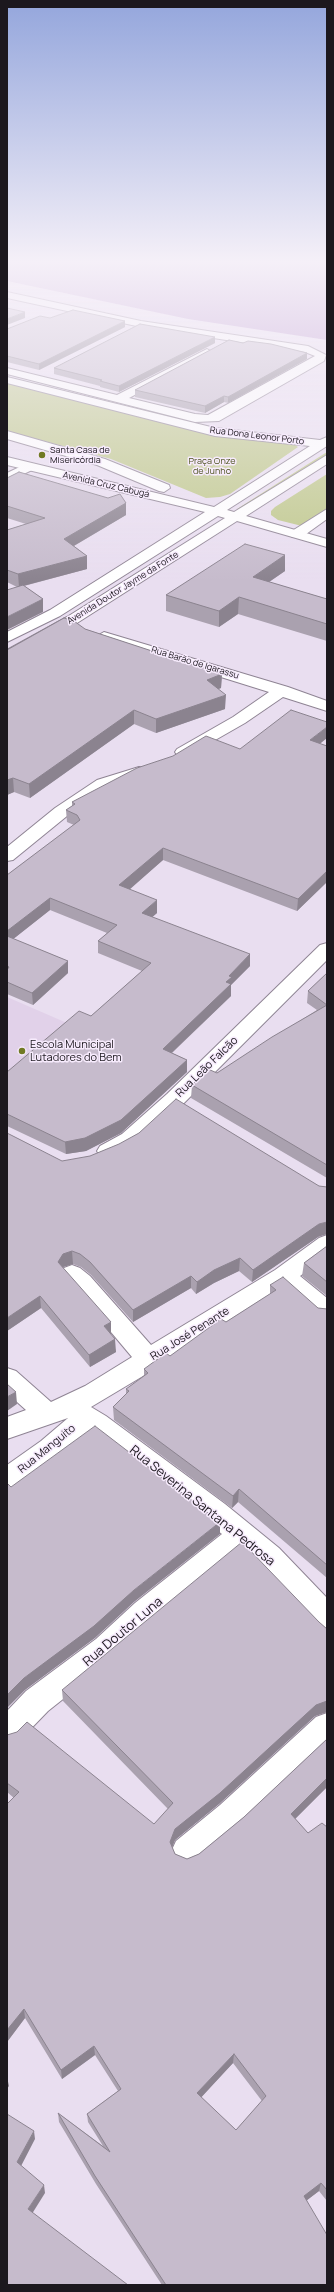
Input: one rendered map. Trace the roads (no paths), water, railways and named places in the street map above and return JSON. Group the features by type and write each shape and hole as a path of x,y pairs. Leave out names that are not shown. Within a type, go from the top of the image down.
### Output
{"street":[{"path":"118,399 177,368"},
{"name":"Rua Dona Leonor Porto","path":"7,371 202,419 215,418 304,368"},
{"path":"35,378 49,371"},
{"name":"Rua Dona Leonor Porto","path":"7,380 215,432 257,438 324,442"},
{"name":"Avenida Cruz Cabugá","path":"7,435 101,462 175,492 210,510"},
{"name":"Avenida Doutor Jayme da Fonte","path":"7,638 55,613 210,510 324,442"},
{"name":"Avenida Doutor Jayme da Fonte","path":"7,656 62,625 327,459"},
{"name":"Avenida Cruz Cabugá","path":"7,461 210,510 327,543"},
{"path":"7,478 28,467"},
{"path":"297,534 327,513"},
{"name":"Rua Barão de Igarassu","path":"62,625 190,661 327,706"},
{"path":"171,759 239,720 282,690"},
{"path":"7,856 61,812 91,791 104,784 154,767"},
{"name":"Rua Leão Falcão","path":"90,1159 111,1150 130,1139 174,1099 327,949"},
{"path":"174,1099 194,1111"},
{"name":"Rua José Penante","path":"67,1412 94,1393 283,1276 327,1244"},
{"path":"72,1274 82,1282 149,1360"},
{"path":"283,1276 327,1312"},
{"name":"Rua Severina Santana Pedrosa","path":"7,1378 67,1412 215,1512 269,1557 327,1617"},
{"path":"7,1428 67,1412"},
{"name":"Rua Manguito","path":"7,1480 50,1449 67,1412"},
{"name":"Rua Doutor Luna","path":"7,1732 37,1701 106,1648 145,1612 242,1536"},
{"path":"187,1852 231,1816 327,1727"}],"place":[{"name":"Santa Casa de Misericórdia","path":"42,455"},
{"name":"Escola Municipal Lutadores do Bem","path":"22,1051"}],"park label":[{"name":"Praça Onze de Junho","path":"212,466"}]}
